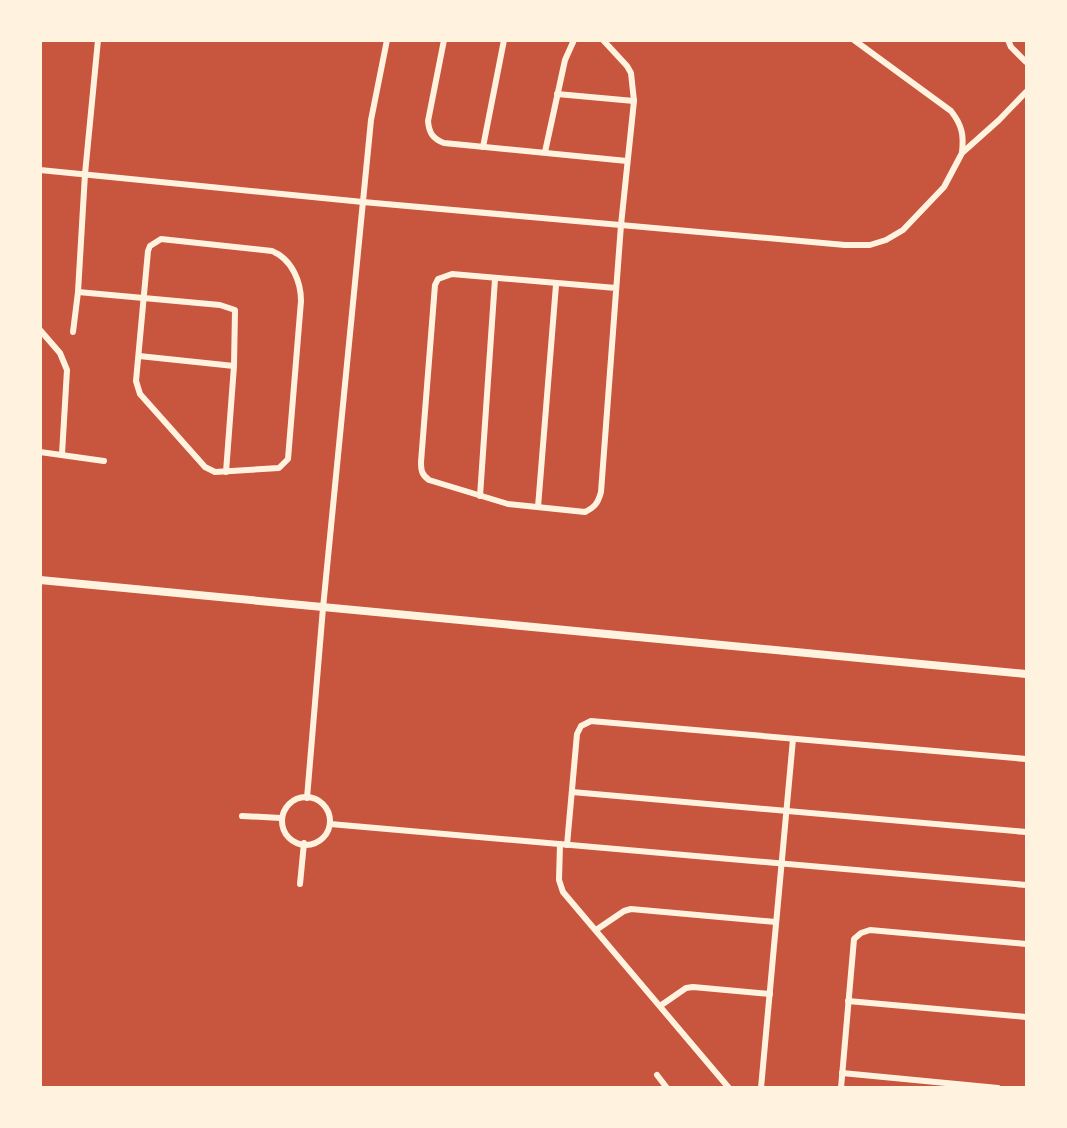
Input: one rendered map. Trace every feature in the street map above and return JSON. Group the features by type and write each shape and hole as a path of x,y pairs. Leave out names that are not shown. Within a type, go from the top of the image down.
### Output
{"main road":[{"path":"40,580 1026,674"}],"street":[{"path":"73,332 98,40"},
{"path":"307,798 323,608 371,120 387,40"},
{"path":"444,40 429,114 429,130 435,140 444,143 627,160"},
{"path":"483,147 504,40"},
{"path":"545,152 565,60 574,40"},
{"path":"603,40 631,73 634,101 621,225 601,492 598,502 594,508 585,512 508,504 429,480 423,476 421,462 435,285 438,279 447,274 556,285 616,288"},
{"path":"854,40 951,111 960,122 964,136 962,153"},
{"path":"1008,40 1011,47 1026,62"},
{"path":"40,170 363,202 845,245 870,245 903,230 944,187 962,153 1026,92"},
{"path":"557,94 634,101"},
{"path":"161,239 272,251 286,260 298,280 301,301 288,459 279,468 215,472 205,467 148,405 136,387 143,298 148,251 150,246 161,239"},
{"path":"480,495 495,279"},
{"path":"538,507 556,285"},
{"path":"78,292 220,305 235,310 234,366 226,472"},
{"path":"40,330 60,353 67,370 62,454"},
{"path":"139,356 234,366"},
{"path":"40,452 104,461"},
{"path":"729,1088 563,891 559,880 572,792 577,734 581,726 591,721 1026,759"},
{"path":"761,1088 793,739"},
{"path":"572,792 1026,832"},
{"path":"307,798 319,801 326,806 331,817 330,831 314,844 296,843 283,830 281,818 286,807 294,801 307,798"},
{"path":"242,816 281,818"},
{"path":"330,824 1026,885"},
{"path":"300,884 304,843"},
{"path":"596,930 624,911 631,909 776,922"},
{"path":"841,1088 854,939 861,933 870,930 1026,944"},
{"path":"660,1006 686,988 693,987 770,994"},
{"path":"848,1001 1026,1017"},
{"path":"842,1073 998,1088"},
{"path":"657,1075 668,1088"}]}
